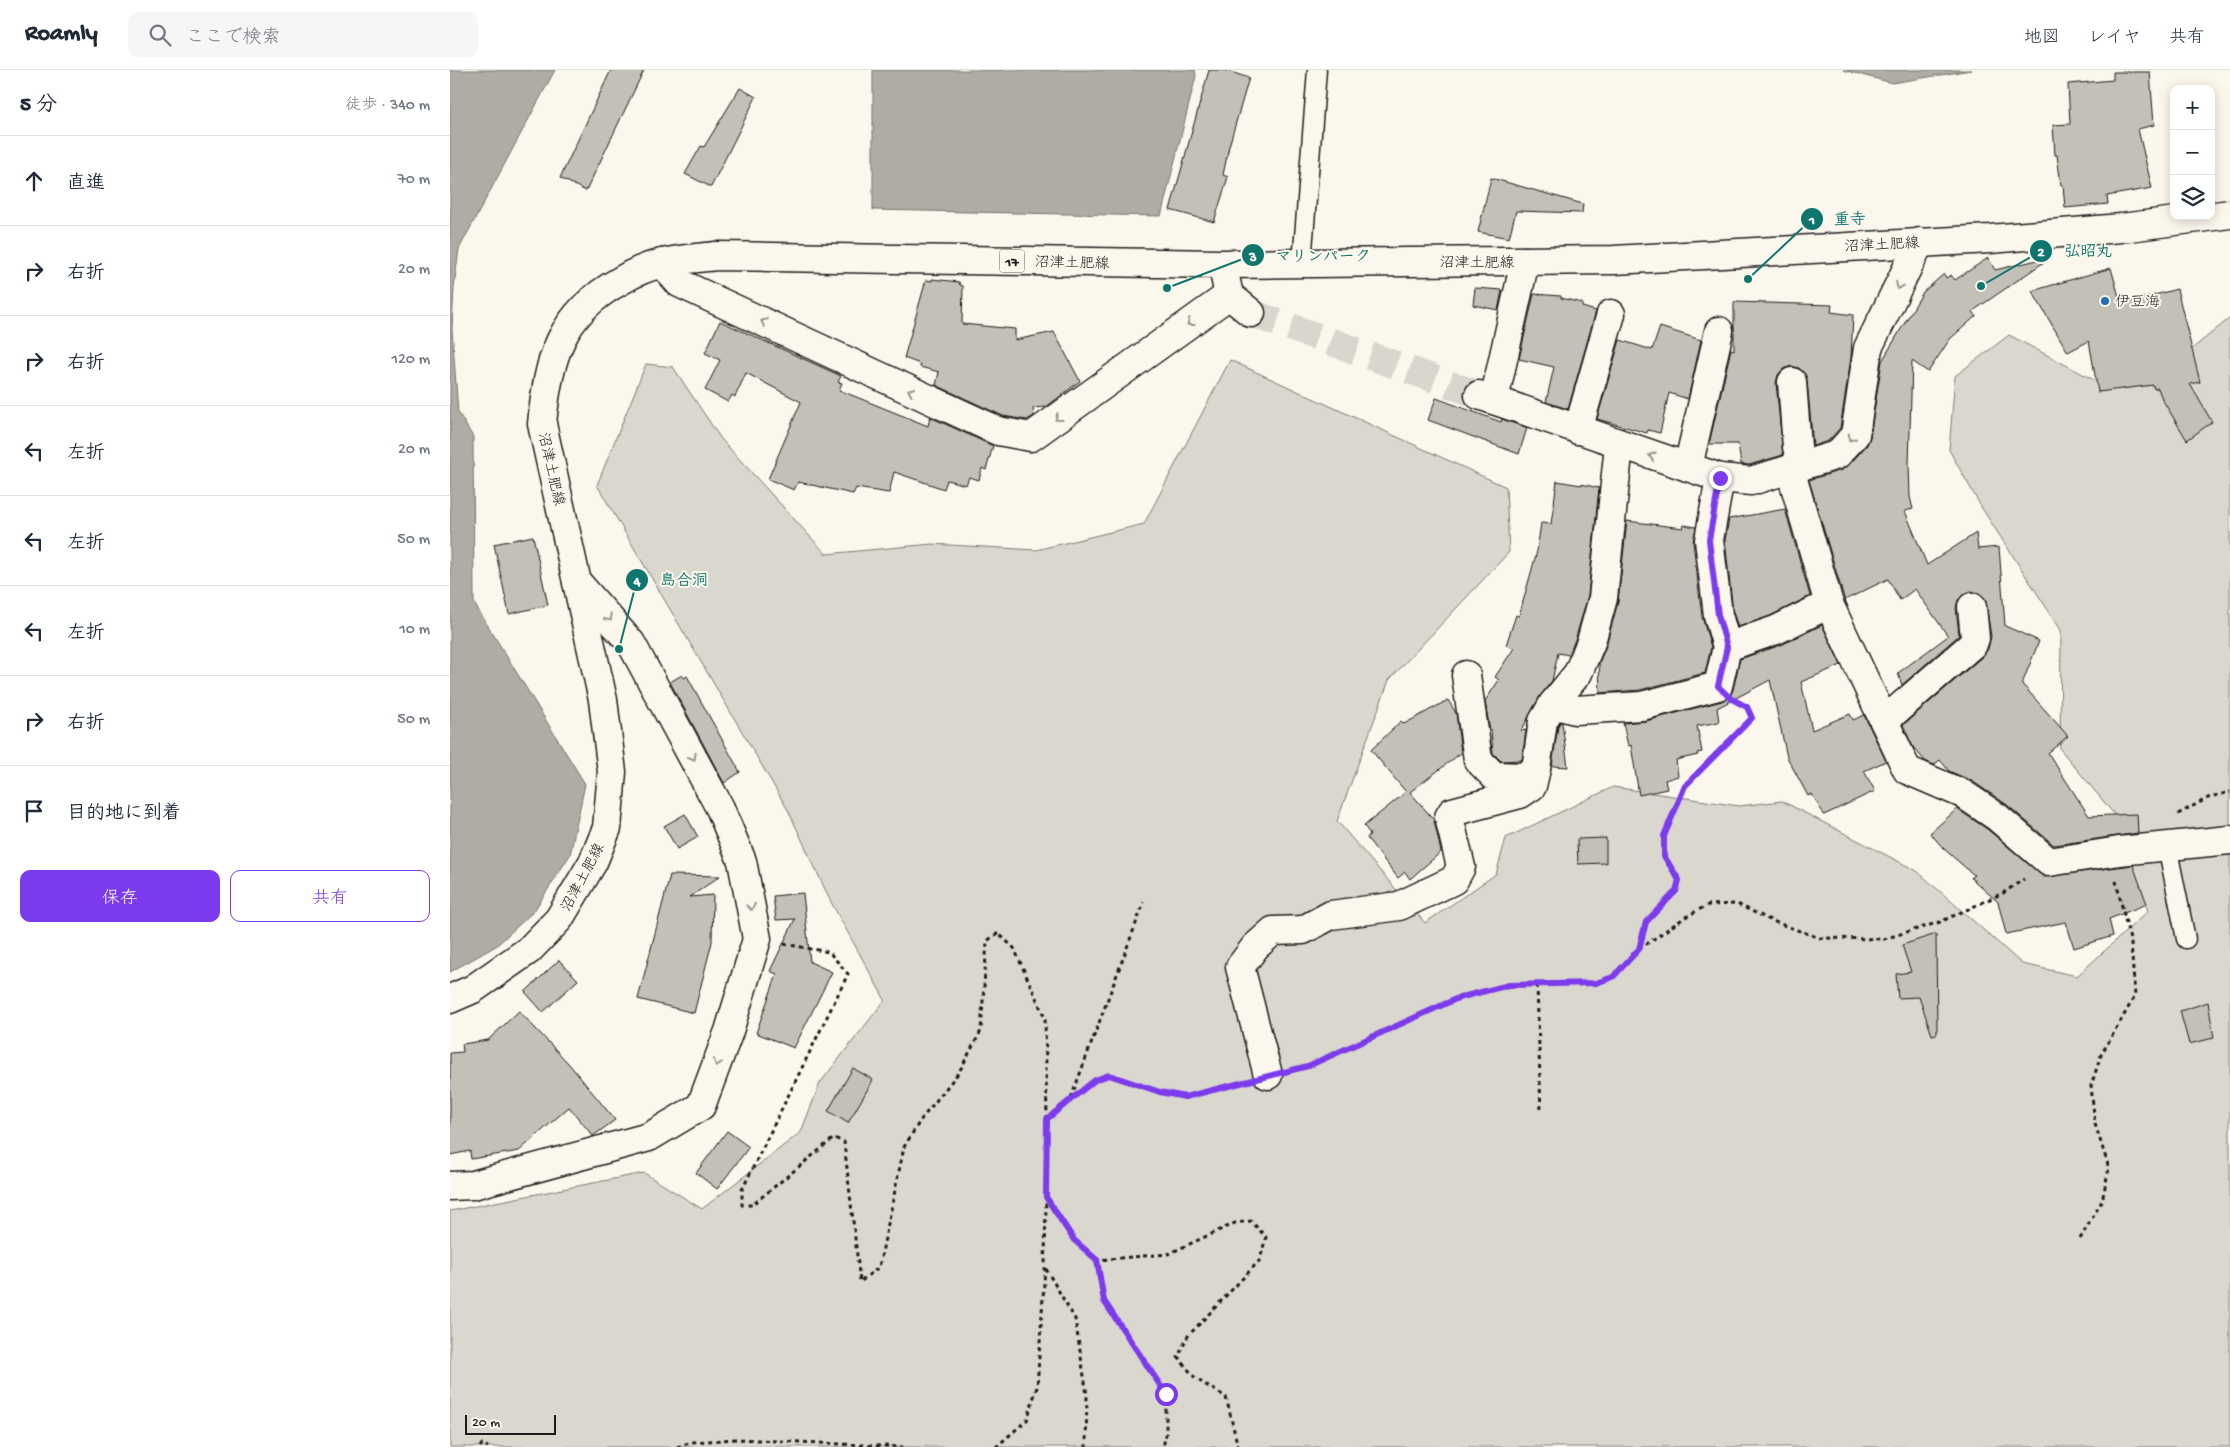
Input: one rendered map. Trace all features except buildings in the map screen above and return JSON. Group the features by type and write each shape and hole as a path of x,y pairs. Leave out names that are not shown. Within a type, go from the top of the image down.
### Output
{"street":[{"name":"沼津土肥線","path":"450,999 474,989 529,950 559,919 593,862 607,828 612,772 603,700 542,424 545,387 554,357 572,319 602,291 630,275 662,263 716,256 1222,264 1614,260 1990,239 2112,229 2230,214"},
{"path":"1525,261 1487,398 1619,445 1720,478 1751,481 1837,455 1855,435 1868,348 1920,242"},
{"path":"662,263 679,283 998,432 1031,437 1229,295"},
{"path":"1222,264 1229,295 1251,312"},
{"path":"1578,430 1611,314"},
{"path":"1688,467 1719,330"},
{"path":"1792,382 1797,447 1796,467 1829,604 1907,770 1963,794 1997,817 2049,862 2119,851 2230,840"},
{"path":"1268,1075 1240,967 1256,947 1273,931 1303,930 1330,915 1399,906 1454,880 1461,867 1449,818 1452,812 1520,794 1532,786 1543,721 1578,673 1591,642 1603,598 1619,445"},
{"path":"1554,704 1575,710 1642,706 1718,686 1727,647 1718,615 1709,540 1720,478"},
{"path":"450,1186 474,1185 649,1137 701,1106 729,1031 756,939 742,861 720,808 631,643 577,582"},
{"path":"1727,647 1776,630 1829,604"},
{"path":"1884,721 1974,644 1972,607"},
{"path":"1466,674 1478,760 1494,776 1524,776 1536,769"}],"lane":[{"path":"1302,263 1317,70"},
{"path":"2167,846 2186,939"}],"path":[{"path":"1639,949 1646,922 1676,891 1679,880 1664,856 1664,836 1685,786 1752,718 1747,707 1730,698 1718,686"},
{"path":"2080,1239 2102,1200 2109,1168 2095,1124 2091,1086 2101,1056 2136,996 2131,944 2116,884 2119,851"},
{"path":"1047,1119 1095,1080 1109,1075 1160,1092 1185,1097 1308,1066 1458,998 1509,985 1596,983 1613,977 1639,949 1687,916 1708,905 1737,904 1772,921 1820,938 1884,939 1940,922 2003,893 2049,862"},
{"path":"1070,1100 1144,902"},
{"path":"756,939 829,952 848,974 742,1190 742,1205 752,1205 834,1138 844,1142 860,1282 879,1267 904,1147 920,1121 959,1072 981,1031 987,941 998,933 1014,948 1045,1018 1047,1119 1045,1268 1037,1387 1028,1420 996,1447 991,1447"},
{"path":"1537,985 1541,1112"},
{"path":"1046,1197 1074,1240 1097,1260 1104,1301 1166,1394 1166,1434 1162,1447"},
{"path":"1097,1260 1168,1254 1235,1223 1251,1221 1266,1237 1260,1260 1188,1336 1178,1357 1196,1379 1226,1397 1238,1447"},
{"path":"1045,1268 1075,1319 1087,1395 1086,1447"},
{"path":"678,1447 692,1442 737,1439 903,1447"},
{"path":"480,1447 482,1444 488,1447"}],"shaded area":[{"path":"450,70 555,70 459,249 454,287 452,329 458,412 473,437 474,603 585,784 570,855 534,911 496,946 450,972"},
{"path":"873,70 1195,70 1196,76 1161,216 873,210"},
{"path":"1843,70 1971,70 1892,83"},
{"path":"2230,318 2230,1447 450,1447 450,1211 644,1173 702,1209 801,1132 820,1083 885,1000 831,902 788,810 597,485 646,364 673,367 721,439 826,554 932,544 1036,550 1144,524 1230,360 1506,487 1509,552 1389,680 1337,821 1425,923 1496,874 1506,838 1613,787 1739,806 1782,801 1917,871 2022,964 2077,976 2148,911 2114,814 2060,749 2061,630 1983,510 1949,450 1955,376 2009,335 2096,381 2156,378"}],"tunnel":[{"path":"1251,313 1479,395"}],"place":[{"name":"重寺","path":"1748,279"},
{"name":"弘昭丸","path":"1981,286"},
{"name":"マリンパーク","path":"1167,288"},
{"name":"伊豆海","path":"2105,301"},
{"name":"島合洞","path":"619,649"}],"route":[{"path":"1166,1394 1104,1301 1097,1260 1074,1240 1046,1197 1047,1119 1095,1080 1109,1075 1160,1092 1185,1097 1308,1066 1458,998 1509,985 1596,983 1613,977 1639,949 1646,922 1676,891 1679,880 1664,856 1664,836 1685,786 1752,718 1747,707 1730,698 1718,686 1727,647 1718,615 1709,540 1720,478"}]}
